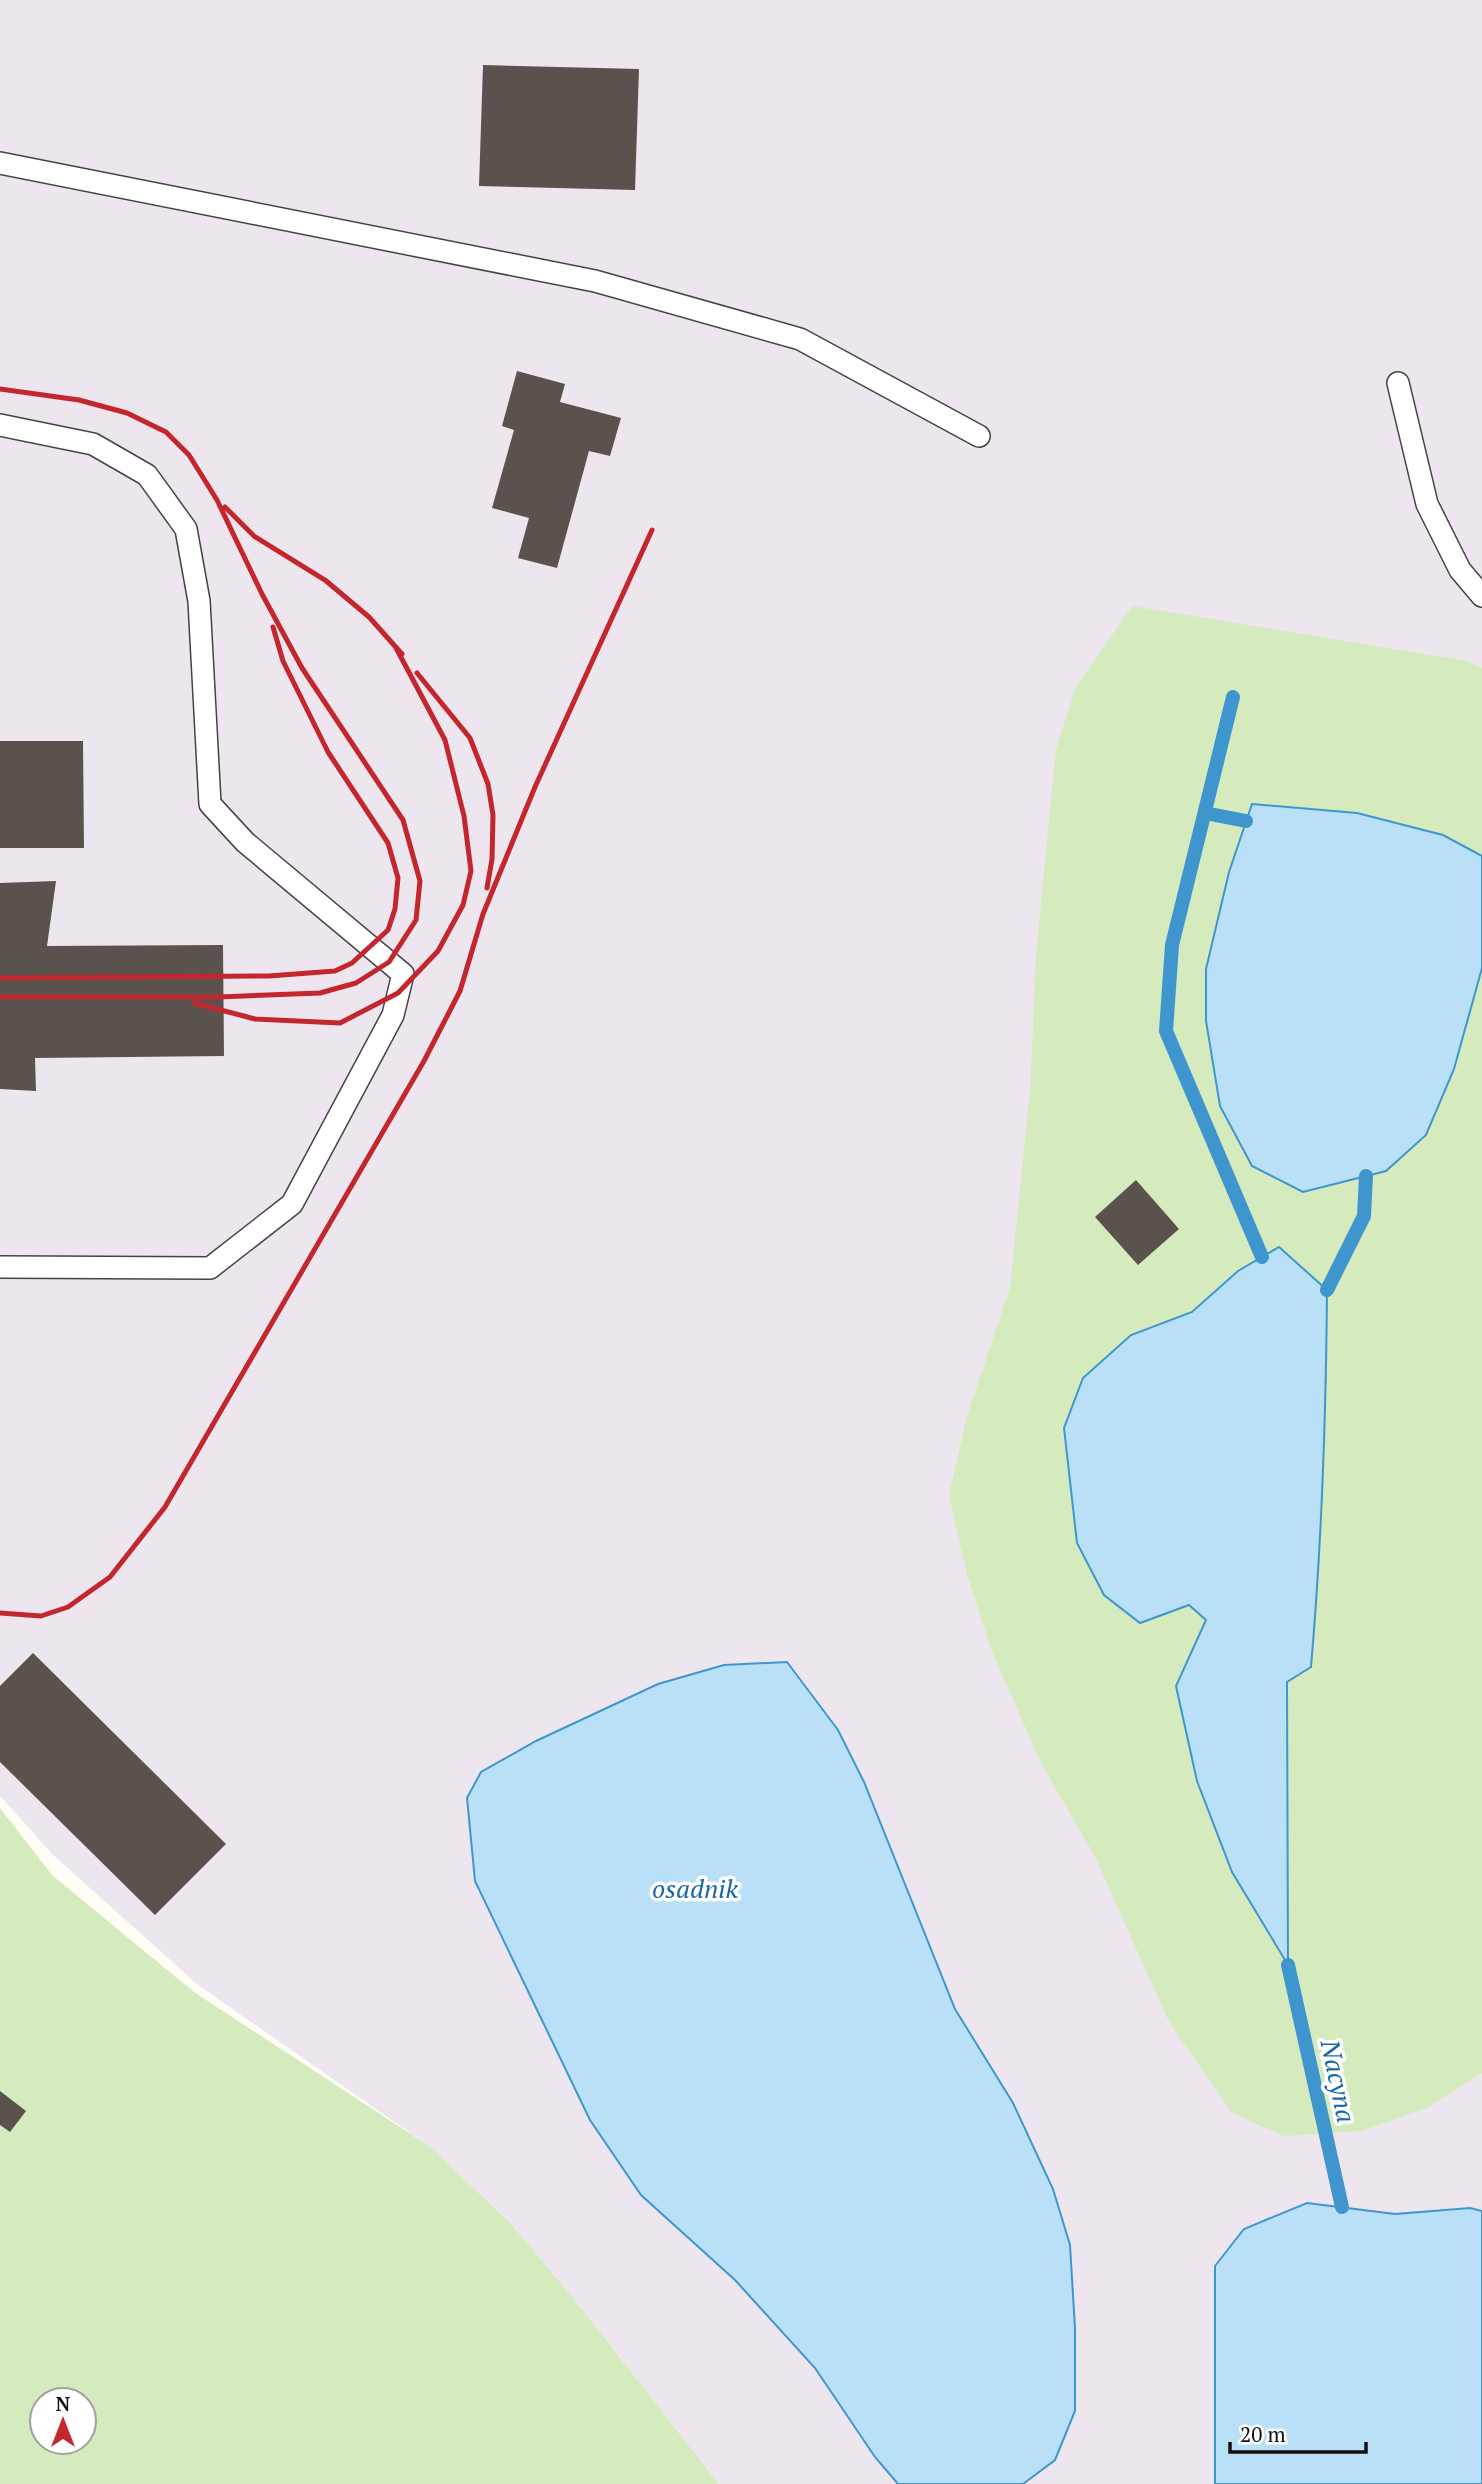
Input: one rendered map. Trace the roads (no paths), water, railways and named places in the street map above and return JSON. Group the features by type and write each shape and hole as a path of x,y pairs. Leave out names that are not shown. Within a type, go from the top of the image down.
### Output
{"lane":[{"path":"0,163 607,285 800,339 979,436"},
{"path":"1398,383 1427,504 1460,570 1482,596"},
{"path":"0,425 93,444 147,475 186,529 199,601 209,804 245,842 402,974 393,1015 292,1204 209,1268 0,1267"}],"water":[{"path":"1252,804 1357,813 1443,835 1482,856 1482,968 1454,1069 1426,1135 1386,1171 1303,1192 1252,1166 1220,1106 1206,1021 1206,969 1229,872"},
{"path":"1279,1247 1327,1290 1323,1478 1311,1667 1287,1682 1288,1965 1232,1872 1197,1781 1176,1686 1206,1620 1189,1605 1140,1623 1104,1595 1077,1543 1064,1428 1083,1378 1131,1335 1192,1312 1238,1271"},
{"name":"osadnik","path":"787,1662 838,1730 864,1782 955,2009 1013,2103 1053,2189 1070,2245 1075,2328 1075,2411 1055,2460 1023,2484 898,2484 875,2457 815,2368 735,2280 641,2195 590,2120 475,1881 467,1798 481,1772 536,1741 658,1684 724,1665"},
{"path":"1307,2203 1395,2214 1470,2208 1482,2211 1482,2484 1215,2484 1215,2266 1244,2229"}],"waterway":[{"path":"1233,697 1172,945 1166,1031 1262,1257"},
{"path":"1205,813 1246,821"},
{"name":"Nacyna","path":"1327,1290 1364,1216 1366,1176"},
{"name":"Nacyna","path":"1288,1965 1342,2207"}],"railway":[{"path":"0,389 79,400 127,413 166,432 189,455 217,500 262,594 302,668 403,820 420,881 416,920 389,962 356,983 320,993 218,997 0,997"},
{"path":"225,507 254,536 325,580 369,617 402,654"},
{"path":"0,1613 41,1616 68,1607 110,1577 165,1507 424,1061 460,991 483,914 535,787 652,530"},
{"path":"0,978 269,976 335,971 352,963 388,930 395,909 398,878 388,843 328,752 283,661 273,627"},
{"path":"194,1003 255,1019 340,1023 398,993 438,951 463,905 471,871 464,816 445,740 395,646"},
{"path":"417,673 470,738 488,784 493,815 492,859 487,888"}]}
